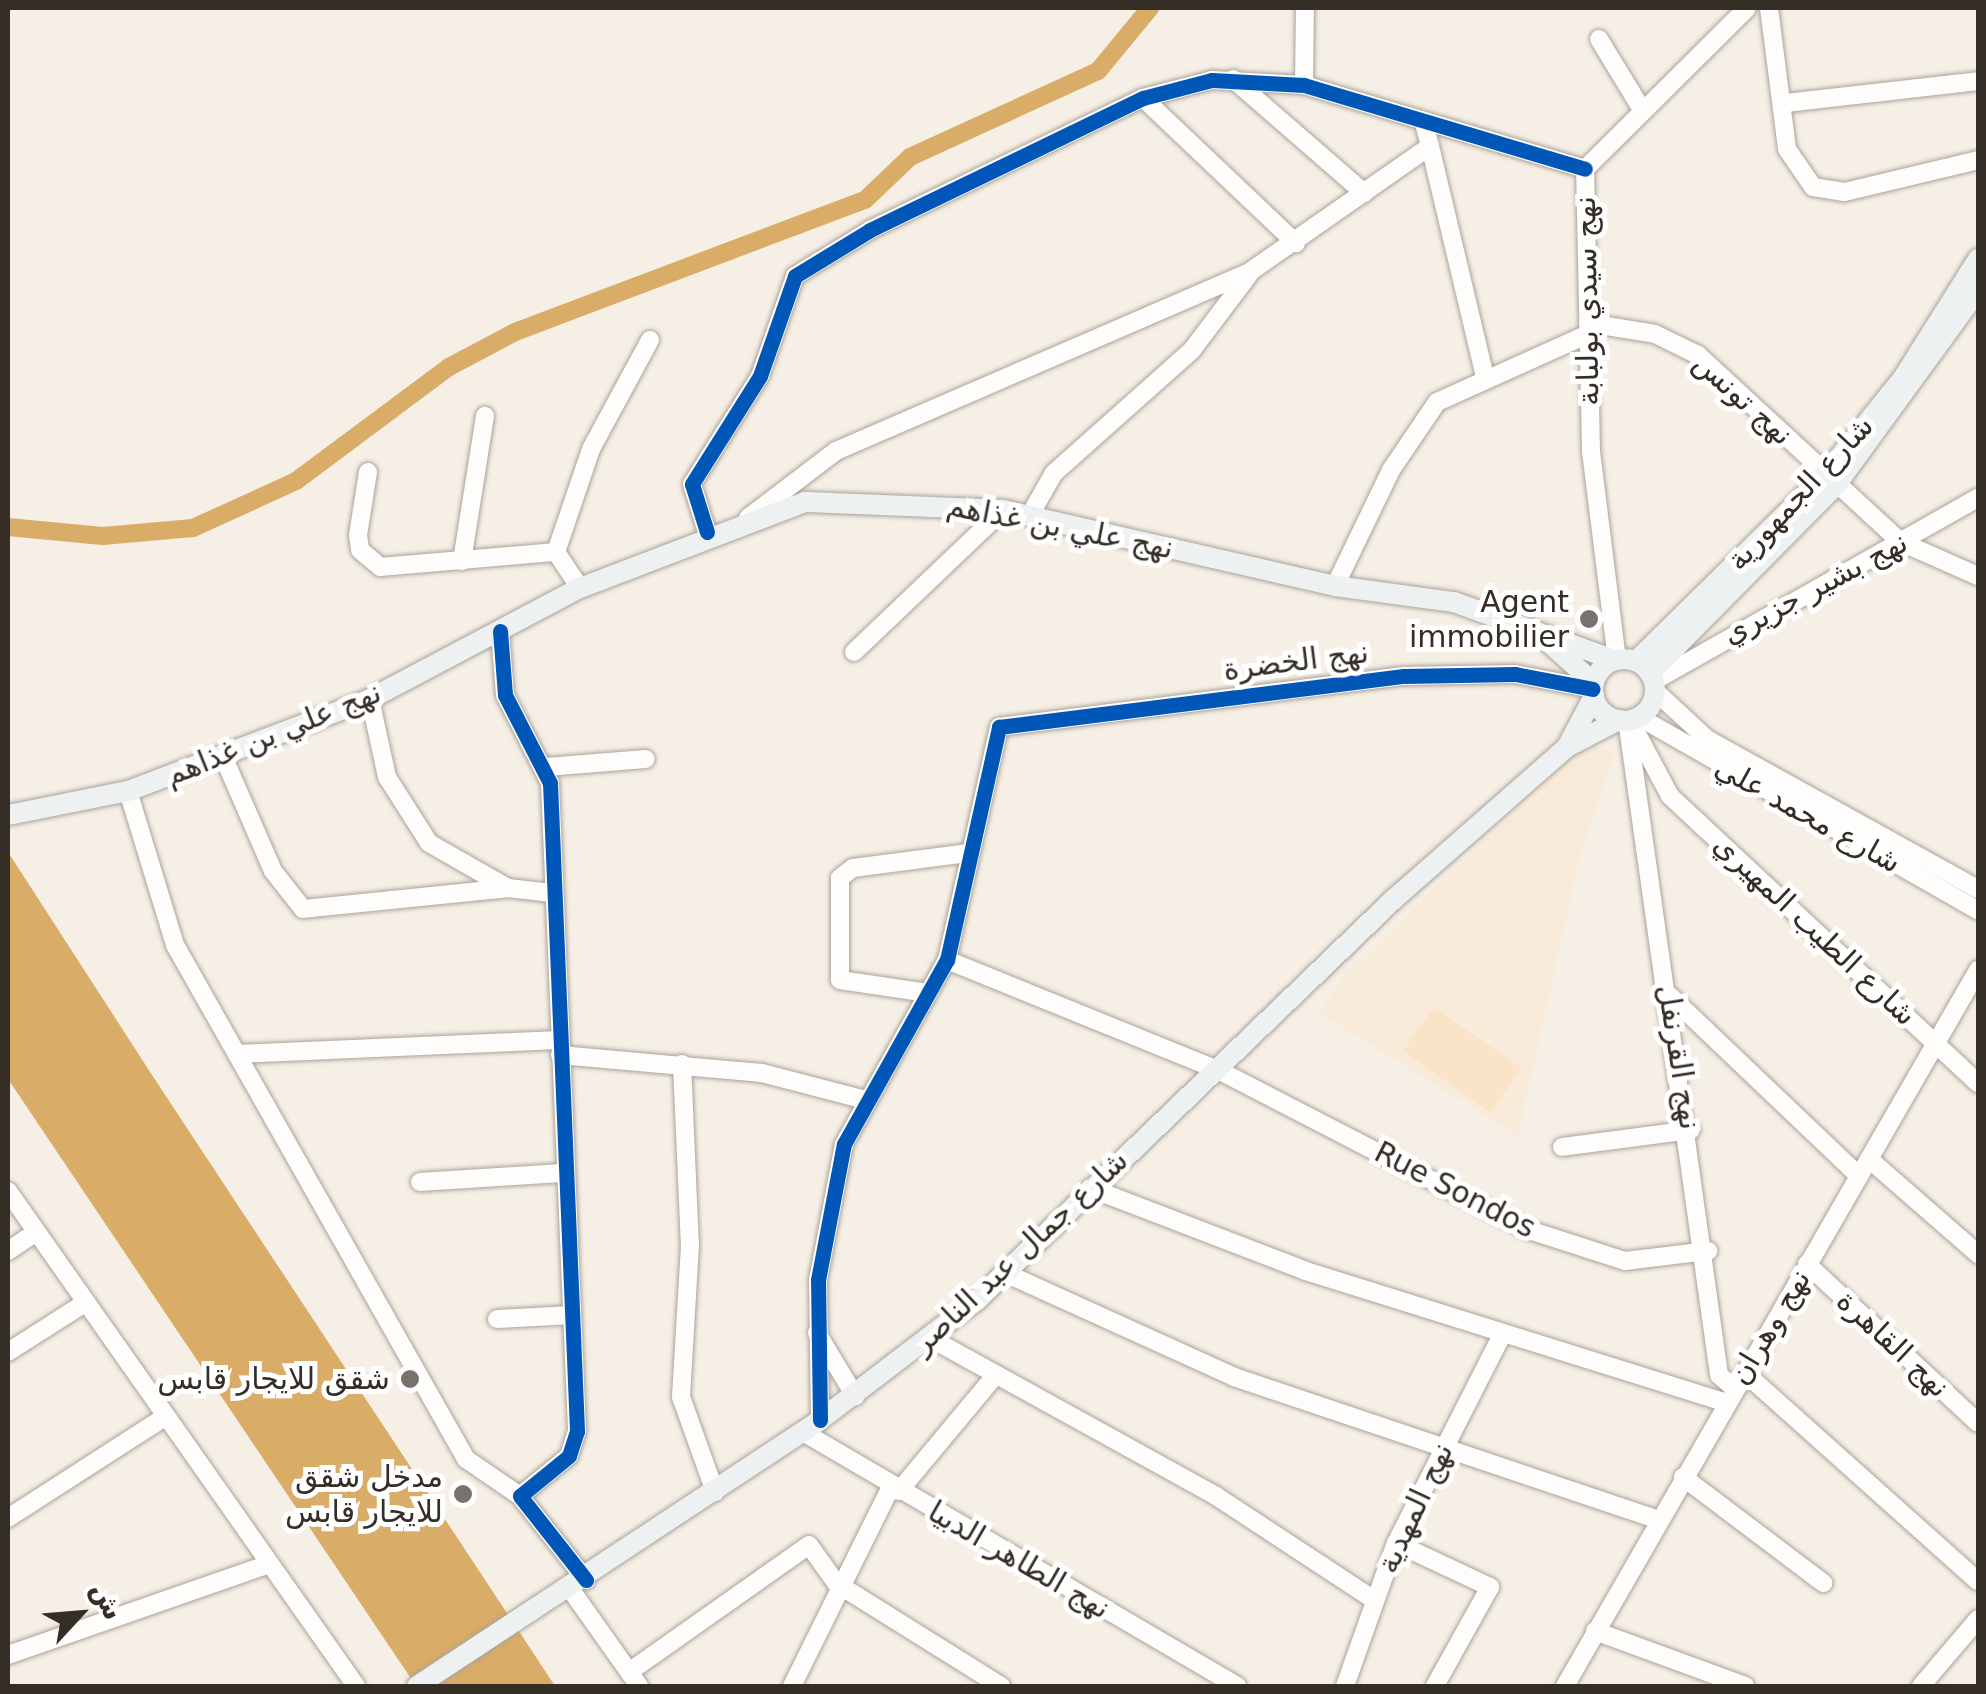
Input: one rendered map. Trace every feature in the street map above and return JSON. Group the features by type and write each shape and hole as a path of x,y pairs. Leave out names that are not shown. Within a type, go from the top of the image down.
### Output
{"main road":[{"name":"شارع الجمهورية","path":"1830,480 1903,378 1978,259"},
{"name":"شارع الجمهورية","path":"1637,671 1830,480 1978,290"},
{"name":"نهج علي بن غذاهم","path":"8,816 38,806 128,791 223,756 370,699 580,588 708,532 748,518 835,500 1002,510 1335,586 1454,602 1637,671"},
{"name":"نهج علي بن غذاهم","path":"1536,631 1629,719"},
{"name":"شارع جمال عبد الناصر","path":"1567,747 1594,689 1637,671"},
{"path":"1629,719 1637,671"},
{"name":"شارع جمال عبد الناصر","path":"416,1686 578,1585 855,1396 930,1338 1005,1273 1216,1068 1567,747 1629,719"}],"street":[{"path":"1304,86 1305,8"},
{"name":"نهج سيدي بولبابة","path":"1637,671 1586,329 1585,169 1746,8"},
{"path":"1769,8 1786,103 1791,163 1827,194 1978,160"},
{"path":"1599,39 1642,108"},
{"path":"1233,80 1364,193"},
{"path":"708,532 692,484 760,376 795,276 870,230 1143,98 1233,80 1304,86 1425,126 1585,169"},
{"path":"1786,103 1978,81"},
{"path":"1143,98 1296,243"},
{"path":"1425,126 1484,376"},
{"path":"748,518 836,451 1251,271 1430,146"},
{"path":"1030,515 1054,474 1206,335 1251,271"},
{"path":"1335,586 1425,415 1484,376 1586,329"},
{"name":"نهج تونس","path":"1586,329 1654,334 1698,355 1901,542 1978,576"},
{"path":"556,552 592,449 650,340"},
{"path":"462,560 485,416"},
{"path":"368,472 358,535 368,561 462,560 556,552"},
{"name":"نهج بشير جزيري","path":"1637,671 1901,542 1978,498"},
{"path":"854,652 1002,510"},
{"path":"556,552 580,588"},
{"path":"500,631 505,695 546,767 572,1315 574,1446 520,1496"},
{"name":"شارع محمد علي","path":"1637,671 1707,739 1978,888"},
{"name":"نهج الخضرة","path":"969,852 992,738 1006,723 1404,676 1516,674 1594,689"},
{"path":"370,699 387,777 411,819 448,860 508,888"},
{"name":"شارع محمد علي","path":"1629,719 1978,910"},
{"name":"شارع الطيب المهيري","path":"1629,719 1656,774 1978,1083"},
{"name":"نهج القرنفل","path":"1629,719 1708,1251 1719,1375 1735,1388"},
{"path":"223,756 272,871 303,910 508,888 552,893"},
{"path":"546,767 646,759"},
{"path":"128,791 175,945 466,1459 520,1496 634,1679 809,1544 836,1583 1000,1686"},
{"path":"812,1426 815,1328 828,1211 866,1100 928,994 947,960 969,852 854,868 840,878 844,984 928,994"},
{"name":"Rue Sondos","path":"947,960 1216,1068 1526,1229 1625,1261 1708,1251"},
{"name":"نهج وهران","path":"1565,1686 1978,970"},
{"path":"1669,996 1859,1176"},
{"path":"237,1054 559,1047 682,1064 866,1100"},
{"path":"682,1064 690,1245 681,1397 715,1492"},
{"path":"1562,1147 1691,1130"},
{"path":"1869,1159 1978,1254"},
{"path":"420,1182 565,1174"},
{"path":"1090,1188 1501,1337 1735,1388 1978,1581"},
{"path":"8,1191 267,1566 356,1686"},
{"path":"8,1252 36,1232"},
{"name":"نهج القاهرة","path":"1808,1264 1978,1423"},
{"path":"1005,1273 1234,1378 1446,1442 1659,1520"},
{"path":"8,1352 84,1303"},
{"path":"497,1320 572,1315"},
{"path":"815,1328 855,1396"},
{"name":"نهج المهدية","path":"1345,1686 1396,1543 1501,1337"},
{"path":"930,1338 993,1378 1216,1496 1373,1599"},
{"path":"792,1686 836,1583 895,1489 993,1378"},
{"path":"8,1518 163,1418"},
{"name":"نهج الطاهر الدبيا","path":"812,1426 895,1489 1218,1681 1238,1686"},
{"path":"1683,1477 1823,1583"},
{"path":"1396,1543 1490,1586 1434,1686"},
{"path":"8,1655 267,1566"},
{"path":"1920,1686 1978,1619"},
{"path":"1595,1631 1745,1686"}],"shaded area":[{"path":"1584,745 1615,751 1578,865 1518,1136 1319,1013 1346,973"},
{"path":"8,852 555,1686 416,1686 8,1079"},
{"path":"1434,1007 1522,1068 1491,1113 1403,1051"}],"waterway":[{"path":"8,527 103,536 193,528 296,481 449,367 515,332 865,200 910,157 1098,71 1150,8"}],"cycle path":[{"path":"707,532 692,484 760,376 795,276 870,230 1143,98 1212,80 1304,85 1585,169"},
{"path":"500,631 505,695 550,783 577,1431 569,1456 520,1496 586,1580"},
{"path":"820,1420 818,1280 844,1144 947,960 999,727 1404,676 1515,674 1593,689"}],"place":[{"name":"Agent immobilier","path":"1589,619"},
{"name":"شقق للايجار قابس","path":"410,1379"},
{"name":"مدخل شقق للايجار قابس","path":"463,1494"}]}
